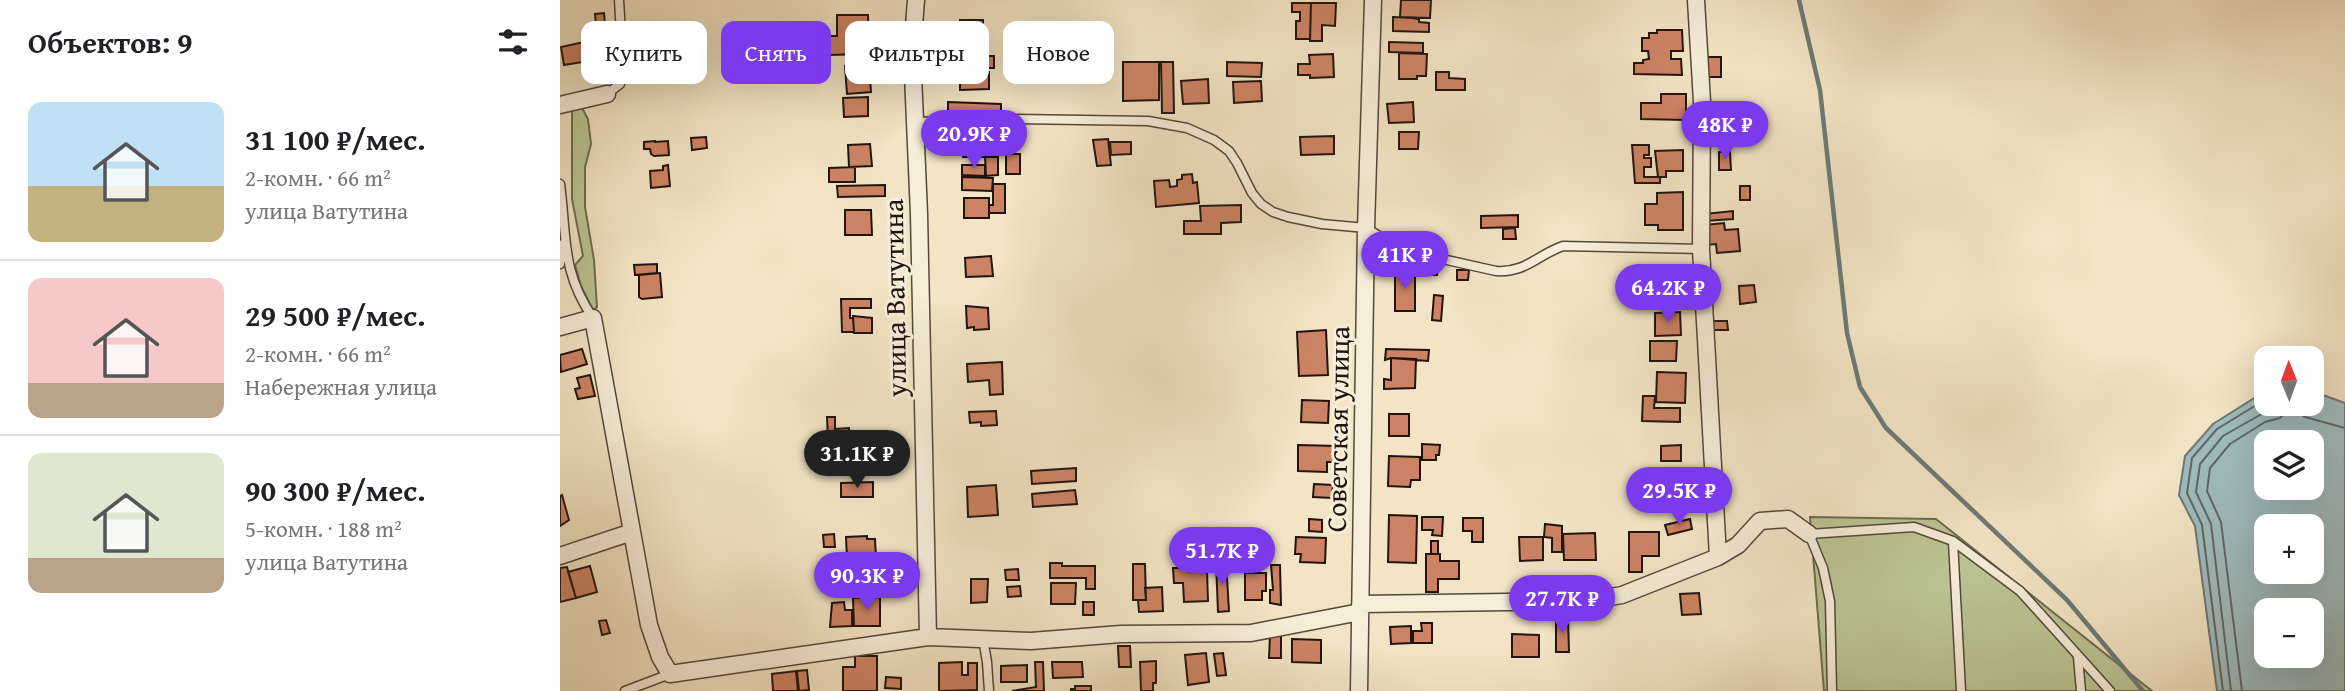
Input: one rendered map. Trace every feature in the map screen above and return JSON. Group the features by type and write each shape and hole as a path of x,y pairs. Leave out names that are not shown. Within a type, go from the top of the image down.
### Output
{"street":[{"name":"улица Ватутина","path":"916,0 912,52 919,214 928,637"},
{"name":"Советская улица","path":"1359,691 1366,228 1373,0"},
{"path":"1696,0 1702,102 1701,250 1718,557"},
{"path":"560,105 607,94"},
{"path":"560,327 593,318 652,639 670,674 674,691"},
{"path":"670,674 928,637 1031,641 1121,634 1251,633 1360,608 1586,601 1622,594 1718,557 1738,545 1760,522 1788,519 1810,534"},
{"path":"560,556 632,532"}],"lane":[{"path":"607,94 620,83 623,68 619,0"},
{"path":"914,122 1016,119 1147,121 1186,128 1214,140 1228,151 1252,193 1261,204 1273,212 1322,224 1366,228 1411,252 1508,272 1524,268 1553,249 1563,246 1701,250"},
{"path":"560,184 570,274 579,297 593,318"},
{"path":"560,264 564,234"},
{"path":"1832,691 1830,601 1823,568 1810,534 1914,527 1953,541 2020,591 2110,691"},
{"path":"1953,541 1961,691"},
{"path":"983,639 989,691"},
{"path":"2078,657 2081,691"},
{"path":"625,691 670,674"}],"green space":[{"path":"581,106 588,119 591,144 585,167 585,207 594,260 597,307 593,310 581,286 575,265 583,256 572,199 572,110"},
{"path":"1810,517 1936,519 2152,691 1824,691"}],"water":[{"path":"2324,395 2345,403 2345,691 2217,691 2195,526 2179,495 2185,456 2213,424 2254,398 2254,416 2324,416"}],"building":[{"path":"1401,0 1431,0 1430,18 1400,17"},
{"path":"1292,3 1311,3 1310,39 1296,39 1296,21 1300,21 1300,12 1292,12"},
{"path":"1311,3 1336,3 1335,26 1322,25 1322,41 1310,41"},
{"path":"604,13 605,21 596,21 595,14"},
{"path":"837,15 868,15 868,21 845,21 845,55 831,55 831,36 837,36"},
{"path":"1393,17 1419,19 1419,22 1429,23 1429,32 1393,31"},
{"path":"1657,30 1682,30 1683,51 1671,51 1671,59 1681,59 1682,75 1634,74 1634,63 1643,63 1643,60 1649,59 1648,51 1642,51 1642,38 1649,38 1649,33 1657,33"},
{"path":"1389,42 1423,43 1423,53 1389,52"},
{"path":"581,43 581,62 564,65 561,47"},
{"path":"1399,53 1427,54 1426,76 1399,79"},
{"path":"1333,54 1334,77 1310,78 1310,75 1298,75 1298,64 1310,64 1309,55"},
{"path":"989,56 994,56 994,68 989,68"},
{"path":"1706,57 1721,57 1721,77 1707,77"},
{"path":"1123,62 1159,62 1159,100 1123,101"},
{"path":"1161,62 1173,62 1174,113 1162,113"},
{"path":"1227,62 1262,63 1261,77 1227,76"},
{"path":"1436,72 1449,72 1449,78 1465,79 1465,90 1436,90"},
{"path":"1208,79 1209,103 1183,104 1181,81"},
{"path":"1261,81 1262,101 1234,103 1233,82"},
{"path":"846,84 870,84 871,92 847,94"},
{"path":"960,84 989,84 989,89 960,90"},
{"path":"1661,94 1686,94 1686,120 1641,119 1641,103 1661,103"},
{"path":"868,97 868,116 844,117 843,98"},
{"path":"948,102 1001,104 1001,114 948,112"},
{"path":"1413,102 1414,122 1389,123 1387,104"},
{"path":"963,131 987,131 987,157 963,157"},
{"path":"1399,132 1419,132 1418,149 1399,149"},
{"path":"1720,135 1744,136 1744,145 1719,144"},
{"path":"1334,136 1334,154 1301,155 1300,137"},
{"path":"706,137 707,148 692,150 691,138"},
{"path":"1108,139 1111,165 1097,166 1093,140"},
{"path":"668,141 669,155 654,156 650,149 644,149 644,142"},
{"path":"1110,142 1131,142 1131,154 1111,155"},
{"path":"870,144 872,166 849,167 848,145"},
{"path":"1632,145 1649,145 1649,155 1644,155 1644,158 1651,158 1651,167 1644,167 1644,177 1660,177 1660,183 1635,183"},
{"path":"1683,150 1683,171 1666,171 1666,177 1658,177 1655,151"},
{"path":"1719,152 1730,152 1731,170 1719,170"},
{"path":"1006,154 1020,154 1020,174 1006,174"},
{"path":"985,157 998,157 998,175 986,176"},
{"path":"668,165 670,186 651,188 650,171 663,170 663,166"},
{"path":"962,165 985,165 985,176 962,175"},
{"path":"855,167 855,182 829,182 829,168"},
{"path":"1192,174 1193,183 1197,182 1199,203 1156,207 1154,181 1169,180 1170,187 1177,186 1177,180 1182,179 1182,175"},
{"path":"962,177 993,178 992,191 962,190"},
{"path":"993,184 1005,184 1005,213 989,213 989,205 993,205"},
{"path":"885,185 885,196 838,197 837,186"},
{"path":"1740,186 1750,186 1750,200 1740,200"},
{"path":"1683,192 1683,230 1658,230 1658,225 1645,225 1645,204 1657,204 1657,193"},
{"path":"964,198 989,198 989,218 964,218"},
{"path":"1241,205 1241,222 1221,223 1221,234 1184,234 1184,221 1201,221 1200,206"},
{"path":"845,210 871,210 872,235 845,235"},
{"path":"1733,211 1733,219 1705,221 1705,214"},
{"path":"1518,215 1518,227 1481,228 1481,216"},
{"path":"1724,223 1725,230 1738,229 1740,251 1717,253 1716,244 1707,245 1705,225"},
{"path":"1515,228 1516,239 1503,239 1503,229"},
{"path":"991,256 993,276 966,277 965,258"},
{"path":"657,264 657,273 635,275 634,265"},
{"path":"1424,265 1438,266 1437,275 1424,275"},
{"path":"1651,265 1683,265 1683,284 1666,285 1666,293 1643,293 1643,281 1651,281"},
{"path":"1457,270 1469,270 1468,280 1457,280"},
{"path":"1415,271 1415,311 1395,311 1395,272"},
{"path":"660,273 662,297 639,297 639,275"},
{"path":"1754,285 1756,302 1740,304 1739,286"},
{"path":"1643,293 1680,293 1680,305 1643,305"},
{"path":"1434,295 1443,296 1441,321 1432,320"},
{"path":"841,299 871,299 871,308 850,308 854,332 842,332"},
{"path":"966,306 988,308 989,329 967,328"},
{"path":"1680,312 1681,335 1655,336 1655,313"},
{"path":"853,316 872,318 872,333 854,333"},
{"path":"1713,321 1727,321 1728,330 1713,330"},
{"path":"1326,330 1328,375 1299,376 1297,332"},
{"path":"1650,341 1677,341 1676,361 1650,361"},
{"path":"582,349 587,364 561,372 560,355"},
{"path":"1386,349 1429,350 1428,361 1391,358 1385,360"},
{"path":"1391,358 1416,359 1415,388 1384,389 1384,379 1391,380"},
{"path":"1002,362 1003,394 990,395 989,380 968,382 967,364"},
{"path":"1657,372 1686,373 1685,403 1656,402"},
{"path":"590,375 595,396 578,399 575,389 580,388 577,378"},
{"path":"1643,396 1655,396 1654,408 1680,408 1680,422 1642,421"},
{"path":"1302,400 1329,401 1328,423 1301,422"},
{"path":"996,411 997,425 981,426 981,422 970,423 969,412"},
{"path":"1389,414 1409,414 1409,436 1389,436"},
{"path":"827,417 835,417 835,429 849,428 850,439 828,440"},
{"path":"1422,444 1440,445 1436,460 1422,460"},
{"path":"1298,445 1337,446 1337,462 1327,462 1327,472 1298,471"},
{"path":"1681,445 1681,461 1661,461 1661,446"},
{"path":"1389,456 1420,457 1420,480 1411,480 1410,487 1388,486"},
{"path":"1076,468 1076,481 1032,484 1031,471"},
{"path":"873,482 873,497 841,497 841,483"},
{"path":"1314,484 1333,485 1332,498 1313,497"},
{"path":"996,485 998,515 968,517 967,487"},
{"path":"1075,490 1077,504 1033,507 1032,494"},
{"path":"562,495 569,520 560,526 560,496"},
{"path":"1389,515 1417,516 1416,563 1388,562"},
{"path":"1422,517 1443,517 1442,536 1432,535 1433,530 1422,530"},
{"path":"1463,518 1483,518 1483,542 1472,542 1472,531 1463,531"},
{"path":"1309,519 1322,520 1322,532 1309,531"},
{"path":"1690,519 1692,529 1668,535 1665,525"},
{"path":"1545,524 1562,526 1562,552 1552,552 1552,538 1544,537"},
{"path":"1629,532 1659,532 1659,556 1642,556 1642,572 1629,572"},
{"path":"1595,533 1596,560 1564,560 1563,534"},
{"path":"834,534 835,547 824,547 823,535"},
{"path":"867,536 867,539 875,539 876,559 847,560 846,537"},
{"path":"1296,537 1326,538 1325,563 1300,562 1301,554 1295,554"},
{"path":"1519,537 1543,537 1543,560 1520,561"},
{"path":"1431,541 1438,541 1438,554 1431,554"},
{"path":"1426,554 1440,554 1440,561 1459,561 1459,579 1438,579 1438,592 1426,592"},
{"path":"1216,561 1226,561 1229,611 1218,612"},
{"path":"1050,563 1062,563 1062,566 1095,566 1095,589 1086,589 1086,578 1050,578"},
{"path":"1133,564 1145,564 1146,600 1133,600"},
{"path":"1271,565 1280,565 1281,605 1270,603 1270,590 1273,590"},
{"path":"590,566 597,592 576,598 568,572"},
{"path":"567,567 576,598 560,602 560,568"},
{"path":"1173,568 1189,568 1189,572 1207,571 1208,601 1184,602 1183,583 1174,583"},
{"path":"1018,569 1019,580 1006,580 1005,570"},
{"path":"1245,573 1266,573 1266,591 1262,591 1262,600 1245,600"},
{"path":"971,579 988,579 987,602 971,603"},
{"path":"1051,583 1076,583 1075,604 1051,604"},
{"path":"1020,586 1021,596 1008,597 1007,587"},
{"path":"1162,587 1163,611 1139,612 1138,600 1146,600 1145,588"},
{"path":"1699,593 1701,614 1682,615 1680,594"},
{"path":"880,597 880,626 854,626 853,598"},
{"path":"844,602 845,610 852,610 852,626 830,627 832,603"},
{"path":"1083,602 1094,602 1094,615 1083,615"},
{"path":"1556,618 1568,618 1569,652 1556,652"},
{"path":"606,620 610,633 602,635 599,621"},
{"path":"1421,623 1432,623 1432,643 1413,643 1413,631 1422,631"},
{"path":"1411,626 1411,643 1391,644 1390,627"},
{"path":"1512,634 1539,635 1539,657 1512,657"},
{"path":"1270,636 1281,636 1281,658 1269,658"},
{"path":"1292,639 1321,640 1321,663 1292,662"},
{"path":"1118,646 1130,646 1131,667 1119,667"},
{"path":"1206,653 1209,682 1188,685 1185,655"},
{"path":"1223,653 1226,675 1217,676 1214,654"},
{"path":"855,656 877,656 877,691 843,691 843,667 855,667"},
{"path":"1156,661 1156,683 1153,683 1153,691 1141,691 1140,662"},
{"path":"962,662 962,675 968,675 968,663 977,663 977,690 939,691 939,663"},
{"path":"1035,662 1043,662 1044,691 1012,691 1036,687"},
{"path":"1052,662 1082,662 1083,677 1053,678"},
{"path":"1027,665 1027,682 1001,682 1001,666"},
{"path":"807,670 809,690 799,691 797,671"},
{"path":"796,671 798,691 773,691 772,674"},
{"path":"886,677 901,678 901,689 885,688"},
{"path":"1075,686 1091,686 1091,691 1071,691"}],"waterway":[{"path":"1799,0 1820,90 1847,333 1860,387 1886,428 2067,600 2143,691"}]}
